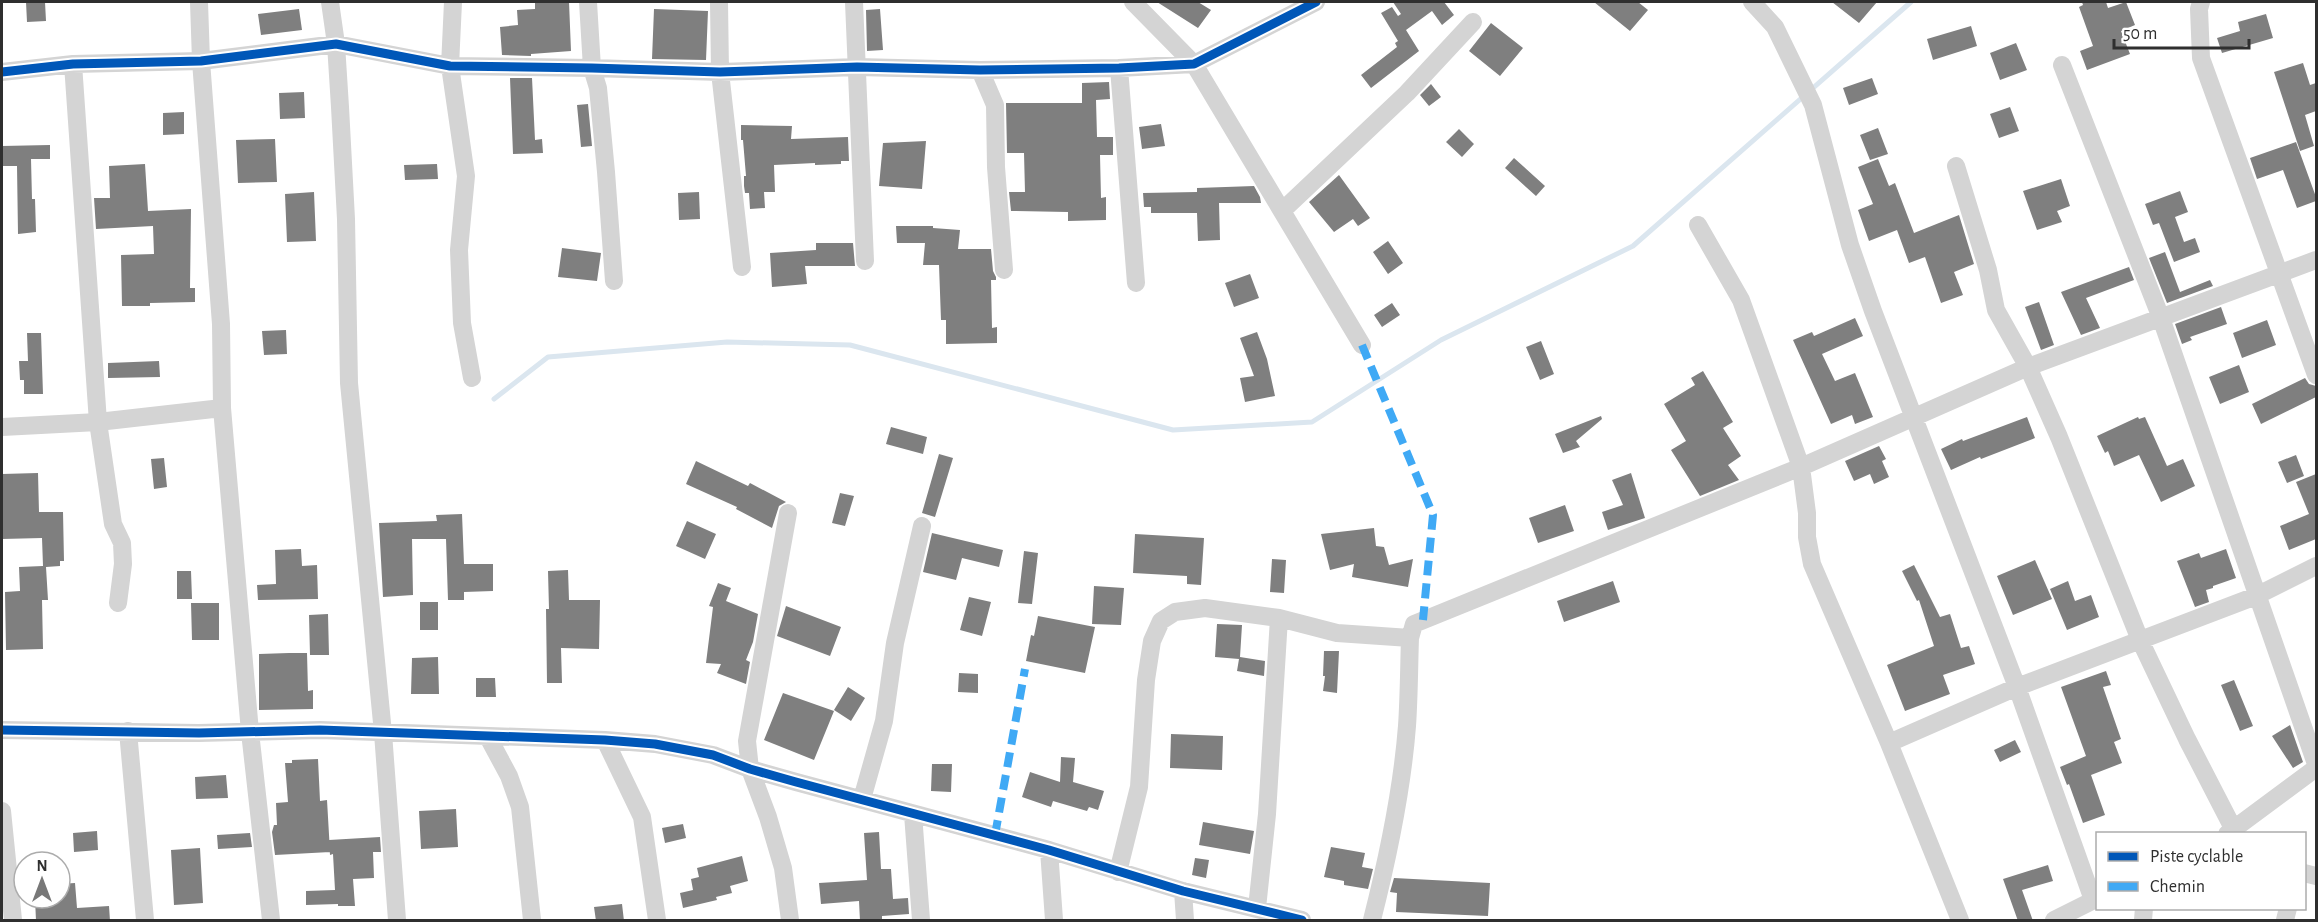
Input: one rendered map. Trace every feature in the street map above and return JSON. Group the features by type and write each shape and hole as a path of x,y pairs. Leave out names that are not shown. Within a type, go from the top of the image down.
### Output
{"street":[{"path":"199,2 201,61 221,324 222,408 250,732 271,921"},
{"path":"330,2 336,44 346,219 349,383 383,733 397,921"},
{"path":"453,2 450,66 466,176 459,250 462,323 472,378"},
{"path":"588,2 592,68 598,88 614,281"},
{"path":"719,2 720,72 742,267"},
{"path":"854,2 865,261"},
{"path":"1132,2 1194,64 1362,345"},
{"path":"2,72 73,64 201,61 336,44 450,66 720,72 857,67 980,70 1119,68 1194,64 1316,2"},
{"path":"1752,2 1775,27 1813,105 1850,245 1873,311 2017,687 2095,899 2054,921"},
{"path":"2201,2 2199,9 2201,58 2316,375"},
{"path":"1282,211 1407,93 1473,22"},
{"path":"73,64 98,422 113,524 122,543 123,564 118,603"},
{"path":"2062,65 2161,318 2316,764"},
{"path":"1119,68 1136,283"},
{"path":"980,70 995,105 996,166 1004,270"},
{"path":"1956,166 1988,270 1996,310 2028,367 2059,437 2140,640 2232,832"},
{"path":"1698,225 1741,300 1801,467 1807,513 1807,537 1812,564 1960,921"},
{"path":"1372,921 1389,856 1401,772 1407,725 1410,638 1414,624 1801,467 2028,367 2316,260"},
{"path":"2,427 98,422 222,408"},
{"path":"788,513 747,741 750,769 768,817 783,868 790,921"},
{"path":"862,800 884,721 896,643 922,526"},
{"path":"1888,743 2017,687 2256,596 2316,566"},
{"path":"1118,872 1138,788 1146,680 1152,641 1161,621 1175,612 1205,608 1279,618 1337,633 1410,638"},
{"path":"1257,908 1267,814 1279,618"},
{"path":"2,730 250,732 320,730 605,740 655,744 712,754 750,769 1049,850 1183,891 1302,921"},
{"path":"128,731 145,921"},
{"path":"488,737 509,776 520,807 532,921"},
{"path":"605,740 642,817 657,921"},
{"path":"2233,832 2316,768"},
{"path":"2,811 13,921"},
{"path":"913,814 921,921"},
{"path":"1049,850 1054,921"},
{"path":"1183,891 1185,921"}],"building":[{"path":"26,2 45,2 46,21 27,22"},
{"path":"535,2 569,2 571,51 531,54 531,56 502,55 500,27 518,25 517,10 535,9"},
{"path":"1157,2 1198,2 1211,10 1198,28"},
{"path":"1393,2 1444,2 1454,15 1442,25 1432,11 1406,30 1419,51 1371,88 1361,75 1397,47 1395,43 1398,41 1381,13 1392,7 1398,16 1401,14"},
{"path":"1594,2 1638,2 1648,10 1630,31"},
{"path":"1832,2 1877,2 1859,23"},
{"path":"2082,2 2106,2 2108,8 2126,2 2135,25 2121,31 2130,54 2087,70 2080,51 2093,46 2079,7 2083,5"},
{"path":"299,9 302,30 261,35 258,14"},
{"path":"654,9 708,11 706,60 652,59"},
{"path":"880,9 883,50 867,51 866,10"},
{"path":"2266,14 2273,38 2222,53 2217,38 2240,31 2238,22"},
{"path":"1491,23 1523,48 1500,76 1469,51"},
{"path":"1971,26 1977,46 1933,60 1927,39"},
{"path":"2016,43 2027,70 2000,80 1990,53"},
{"path":"2303,63 2310,85 2316,83 2316,111 2305,115 2314,146 2300,151 2274,72"},
{"path":"510,78 532,78 535,140 542,139 543,153 513,154"},
{"path":"1872,78 1878,94 1849,105 1843,88"},
{"path":"1109,82 1110,99 1096,100 1097,137 1113,137 1113,155 1100,155 1101,198 1106,197 1106,220 1068,221 1068,212 1011,211 1009,192 1025,192 1024,153 1007,153 1006,103 1082,103 1082,83"},
{"path":"1431,84 1441,97 1429,106 1420,95"},
{"path":"304,92 305,118 280,119 279,93"},
{"path":"588,104 592,146 581,147 577,105"},
{"path":"2010,107 2019,131 1999,138 1990,114"},
{"path":"184,112 184,134 163,135 163,113"},
{"path":"1161,124 1165,146 1142,149 1139,127"},
{"path":"741,125 792,126 791,139 848,137 849,161 841,161 841,164 774,165 775,192 764,192 765,208 750,209 749,193 745,193 744,186 744,176 746,176"},
{"path":"1878,128 1888,154 1870,160 1860,135"},
{"path":"1459,129 1474,144 1462,157 1446,142"},
{"path":"275,139 277,182 238,183 236,140"},
{"path":"926,141 922,189 879,186 883,143"},
{"path":"2296,142 2316,197 2316,201 2297,208 2283,170 2257,179 2250,158"},
{"path":"50,145 50,159 31,159 36,232 18,234 17,166 2,166 2,146"},
{"path":"1514,158 1545,186 1536,196 1505,168"},
{"path":"1878,159 1889,186 1895,183 1914,233 1959,215 1974,264 1954,272 1963,295 1941,303 1925,257 1909,263 1897,230 1869,241 1858,210 1873,204 1858,167"},
{"path":"145,164 148,211 191,209 190,288 195,288 195,302 122,306 121,255 154,254 153,226 96,229 94,198 110,198 109,166"},
{"path":"437,164 438,179 405,180 404,165"},
{"path":"1339,175 1370,218 1358,226 1353,219 1334,232 1309,202"},
{"path":"2061,179 2070,206 2057,211 2062,222 2037,230 2023,191"},
{"path":"1254,186 1261,203 1219,203 1220,240 1198,241 1197,213 1151,213 1151,207 1144,207 1143,193 1197,192 1197,188"},
{"path":"2180,191 2188,212 2175,217 2184,242 2195,238 2200,252 2174,262 2159,223 2153,225 2145,204"},
{"path":"314,192 316,241 287,242 285,194"},
{"path":"699,192 700,219 679,220 678,193"},
{"path":"896,226 933,226 933,228 960,230 958,249 991,249 993,271 996,277 996,280 991,280 992,328 997,327 997,343 946,344 946,320 941,320 939,265 923,265 925,243 897,243"},
{"path":"1388,241 1403,263 1388,274 1373,252"},
{"path":"816,243 853,243 855,266 805,266 807,284 772,287 770,253 816,250"},
{"path":"562,248 601,253 597,281 558,277"},
{"path":"2165,252 2180,292 2210,280 2213,286 2167,303 2149,258"},
{"path":"2129,267 2134,280 2086,298 2100,328 2081,335 2061,292"},
{"path":"1250,274 1259,298 1234,307 1225,283"},
{"path":"2039,302 2054,345 2041,350 2025,307"},
{"path":"1392,303 1400,315 1382,327 1374,315"},
{"path":"2221,307 2227,324 2190,337 2192,340 2182,344 2175,324"},
{"path":"1855,318 1863,336 1822,354 1835,381 1855,373 1873,417 1855,424 1852,415 1831,424 1793,340 1812,332 1814,336"},
{"path":"2267,320 2276,345 2242,358 2233,333"},
{"path":"286,330 287,354 264,355 262,331"},
{"path":"1257,332 1267,359 1275,396 1245,402 1240,378 1254,376 1240,338"},
{"path":"27,333 41,333 43,394 24,394 24,380 20,380 19,361 28,361"},
{"path":"1541,341 1554,374 1540,380 1526,347"},
{"path":"159,361 160,377 108,378 108,363"},
{"path":"2239,365 2249,392 2220,404 2209,377"},
{"path":"1703,371 1733,422 1723,428 1741,456 1728,465 1739,480 1700,496 1671,450 1686,441 1664,404 1695,385 1691,378"},
{"path":"2305,378 2309,384 2316,386 2316,397 2261,424 2252,404"},
{"path":"1601,416 1602,419 1576,441 1580,447 1563,453 1555,434"},
{"path":"2027,417 2035,438 1981,459 1980,457 1951,470 1941,449 1962,439 1963,441"},
{"path":"2138,417 2139,419 2145,417 2167,466 2183,459 2195,486 2161,502 2139,455 2114,466 2108,451 2105,453 2097,436"},
{"path":"891,427 927,437 923,454 886,444"},
{"path":"1879,446 1886,459 1882,461 1889,477 1874,484 1870,474 1854,481 1845,461"},
{"path":"939,454 953,458 935,517 922,513"},
{"path":"2296,455 2304,476 2287,483 2278,462"},
{"path":"164,458 167,487 154,489 151,459"},
{"path":"696,461 748,486 750,483 786,502 779,506 772,528 736,509 737,507 686,484"},
{"path":"38,473 39,512 63,512 64,561 60,561 60,566 46,567 48,600 42,600 43,649 6,650 5,592 20,591 19,567 43,566 42,538 2,539 2,474"},
{"path":"1631,473 1645,518 1608,530 1602,512 1623,505 1612,480"},
{"path":"2316,474 2316,539 2289,550 2280,526 2309,514 2296,482"},
{"path":"840,493 854,496 845,526 832,523"},
{"path":"1565,505 1574,531 1538,543 1529,518"},
{"path":"462,514 464,564 493,564 493,591 464,592 464,600 448,600 446,539 412,539 413,595 383,597 379,523 437,521 436,515"},
{"path":"687,521 716,534 705,559 676,546"},
{"path":"1374,528 1376,546 1384,547 1389,565 1413,559 1408,587 1352,577 1354,564 1330,570 1321,534"},
{"path":"932,533 1003,550 999,567 962,558 956,580 923,572"},
{"path":"1135,534 1204,538 1201,585 1187,584 1187,576 1133,573"},
{"path":"301,549 302,566 317,565 318,599 258,600 257,585 276,584 275,550"},
{"path":"2226,549 2236,578 2206,590 2209,602 2195,607 2177,561 2199,553 2201,558"},
{"path":"1024,551 1038,553 1032,604 1018,603"},
{"path":"1272,559 1286,560 1284,593 1270,592"},
{"path":"2035,560 2052,599 2013,615 1997,576"},
{"path":"1914,565 1940,617 1950,614 1961,648 1969,646 1975,664 1943,675 1950,694 1905,711 1887,665 1934,646 1919,600 1917,601 1902,571"},
{"path":"568,570 569,600 600,600 599,649 561,648 562,683 547,683 548,571"},
{"path":"177,571 191,571 192,599 177,599"},
{"path":"1613,581 1620,602 1564,622 1557,601"},
{"path":"2068,581 2075,601 2091,595 2099,617 2067,630 2050,589"},
{"path":"718,583 731,588 726,601 758,614 753,642 746,660 750,662 746,684 717,673 721,664 706,663 713,607 709,606"},
{"path":"1094,586 1124,588 1121,625 1092,624"},
{"path":"969,597 991,602 982,636 960,630"},
{"path":"420,602 438,602 438,630 420,630"},
{"path":"191,603 219,603 219,640 192,640"},
{"path":"786,606 841,627 830,656 777,636"},
{"path":"328,614 329,655 310,655 309,615"},
{"path":"1038,616 1095,627 1085,673 1026,661 1031,635 1034,636"},
{"path":"1217,624 1242,625 1240,657 1265,661 1264,676 1237,671 1239,659 1215,657"},
{"path":"1324,651 1339,651 1337,693 1323,691"},
{"path":"307,653 308,691 313,690 313,709 259,710 259,654"},
{"path":"438,657 439,694 411,694 412,658"},
{"path":"2106,671 2111,685 2103,687 2121,739 2114,742 2122,763 2091,775 2105,815 2083,823 2069,784 2067,785 2060,767 2086,756 2061,687"},
{"path":"959,673 978,674 978,693 958,692"},
{"path":"476,678 495,678 496,697 476,697"},
{"path":"2234,680 2253,726 2240,731 2221,685"},
{"path":"848,687 865,698 851,721 834,710"},
{"path":"783,693 834,711 814,760 764,740"},
{"path":"2290,725 2303,762 2293,768 2272,736"},
{"path":"1171,734 1223,736 1222,770 1170,768"},
{"path":"2015,740 2021,752 2000,762 1994,750"},
{"path":"1061,757 1075,758 1073,782 1104,791 1098,810 1089,807 1087,811 1053,801 1051,807 1022,797 1030,772 1060,782"},
{"path":"318,759 320,801 327,800 330,852 275,855 272,832 274,825 277,825 276,803 288,802 285,763 292,763 292,760"},
{"path":"932,764 952,764 951,792 931,791"},
{"path":"226,775 228,798 196,799 195,777"},
{"path":"456,809 458,847 421,849 419,811"},
{"path":"1203,822 1254,831 1250,854 1199,845"},
{"path":"683,824 686,838 665,843 662,828"},
{"path":"97,831 98,850 74,852 73,833"},
{"path":"879,832 881,869 891,869 893,899 908,898 909,914 882,916 882,921 860,921 859,901 821,904 819,883 867,880 864,833"},
{"path":"250,833 252,847 218,849 217,835"},
{"path":"380,837 381,852 373,852 374,878 353,879 355,906 306,905 306,891 335,890 333,854 330,855 329,840"},
{"path":"1331,847 1365,853 1362,867 1373,869 1368,889 1344,885 1344,881 1324,877"},
{"path":"200,848 203,903 174,905 171,850"},
{"path":"742,856 748,881 730,886 732,893 716,897 717,900 683,908 680,893 693,890 691,879 699,877 697,868"},
{"path":"1195,858 1209,860 1206,878 1192,875"},
{"path":"2048,865 2053,881 2022,890 2033,921 2018,921 2003,879"},
{"path":"1394,878 1490,883 1488,916 1396,912 1397,893 1390,892"},
{"path":"72,883 75,883 77,908 109,906 110,921 36,921 36,910 72,910"},
{"path":"622,904 624,921 596,921 594,907"}],"waterway":[{"path":"494,399 548,357 727,342 850,345 1173,430 1312,422 1441,340 1633,246 1911,2"}],"marked path":[{"path":"1362,345 1433,515 1423,620"},
{"path":"995,835 1025,669"}],"cycle path":[{"path":"2,72 73,64 201,61 336,44 450,66 720,72 857,67 980,70 1119,68 1194,64 1316,2"},
{"path":"2,730 199,733 320,730 605,740 655,744 713,755 750,769 1049,850 1183,891 1302,920"}]}
